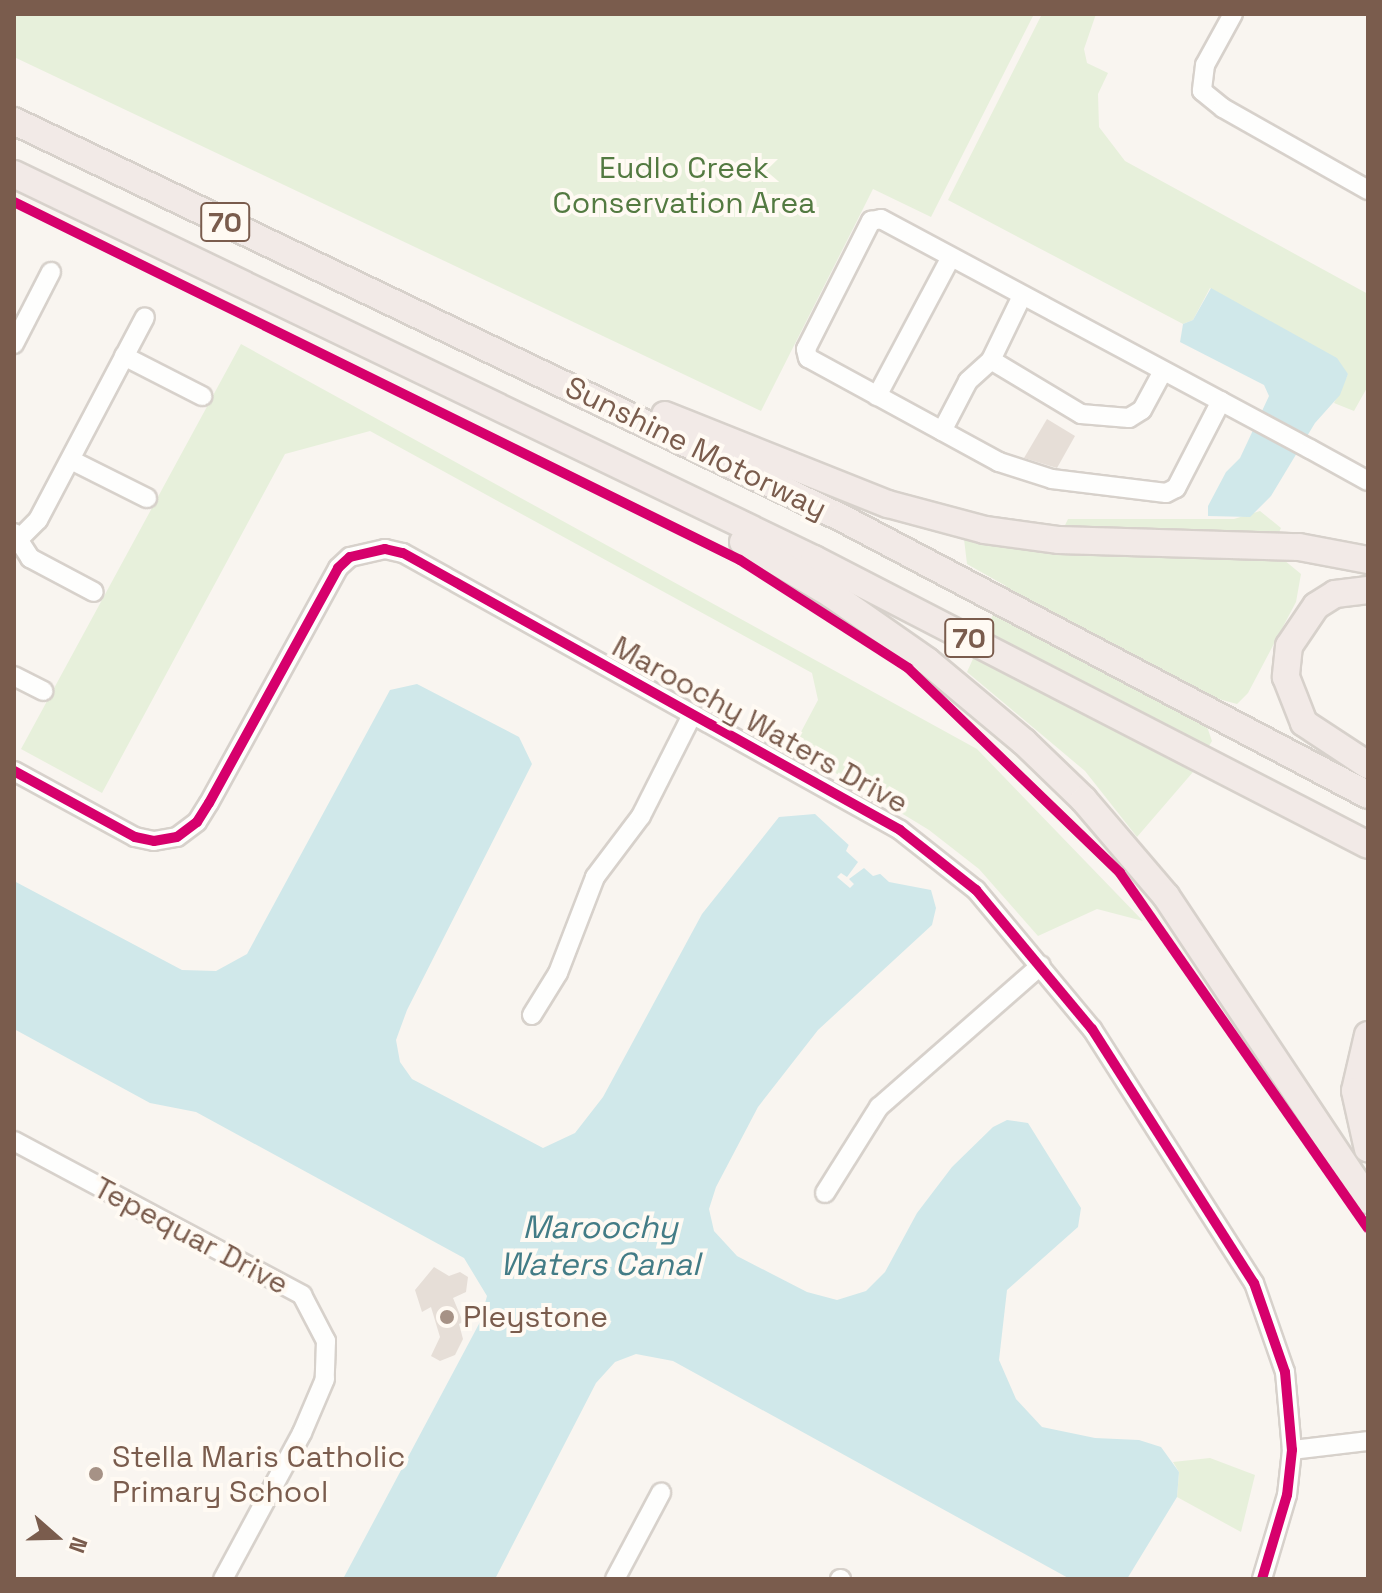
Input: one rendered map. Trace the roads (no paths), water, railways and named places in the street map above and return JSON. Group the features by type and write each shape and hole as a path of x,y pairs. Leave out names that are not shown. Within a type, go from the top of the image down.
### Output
{"highway":[{"name":"Sunshine Motorway","path":"14,121 1000,597 1368,795"},
{"name":"Sunshine Motorway","path":"14,174 814,559 1368,845"},
{"path":"614,408 664,415 888,504 985,530 1059,540 1299,547 1368,560"},
{"path":"566,440 610,474 783,564 878,625 965,691 1055,771 1166,896 1368,1200"},
{"path":"1368,590 1335,594 1316,606 1296,632 1286,660 1288,695 1304,723 1368,765"},
{"path":"1368,1035 1355,1091 1368,1149"}],"street":[{"path":"1233,14 1205,65 1202,91 1223,108 1368,190"},
{"path":"1221,401 1176,488 1166,493 1052,479 999,462 808,358 806,349 871,221 881,219 1022,296 1221,401 1368,481"},
{"path":"877,396 951,257"},
{"path":"14,344 51,272"},
{"path":"942,431 968,381 991,360 1022,296"},
{"path":"94,592 30,558 15,539 38,520 145,317"},
{"path":"124,356 202,396"},
{"path":"991,360 1081,414 1129,418 1142,410 1163,371"},
{"path":"71,460 147,498"},
{"name":"Maroochy Waters Drive","path":"14,771 135,837 154,841 177,837 197,822 209,803 338,568 369,550 403,553 900,830 962,877 1041,965 1127,1079 1254,1283 1285,1372 1292,1450 1287,1495 1262,1579"},
{"path":"14,676 43,691"},
{"path":"532,1015 558,973 595,877 641,816 692,715"},
{"path":"825,1193 879,1107 1041,965"},
{"name":"Tepequar Drive","path":"14,1141 302,1295 326,1341 325,1379 302,1433 223,1579"},
{"path":"1292,1450 1368,1441"},
{"path":"615,1579 661,1493"}],"water":[{"path":"1211,288 1337,358 1348,374 1340,395 1315,423 1271,496 1250,517 1208,516 1208,506 1226,472 1240,458 1269,396 1264,385 1180,342 1183,324 1193,320"},
{"name":"Maroochy Waters Canal","path":"417,684 519,737 532,764 407,1010 396,1040 400,1062 412,1079 543,1148 575,1133 603,1097 702,914 779,817 815,814 889,882 931,890 936,908 932,925 818,1030 758,1107 716,1187 709,1209 714,1231 737,1256 807,1292 837,1300 866,1291 885,1272 917,1213 952,1167 993,1127 1007,1120 1028,1123 1081,1208 1078,1227 1007,1290 999,1360 1016,1399 1042,1427 1095,1438 1139,1440 1161,1447 1179,1472 1177,1497 1127,1579 1070,1579 673,1361 636,1354 615,1362 596,1383 495,1579 343,1579 480,1322 487,1296 464,1258 196,1112 150,1103 14,1029 14,881 182,970 216,971 247,954 390,690"}],"place":[{"name":"Pleystone","path":"447,1317"},
{"name":"Stella Maris Catholic Primary School","path":"96,1474"}],"park label":[{"name":"Eudlo Creek Conservation Area","path":"684,185"}]}
